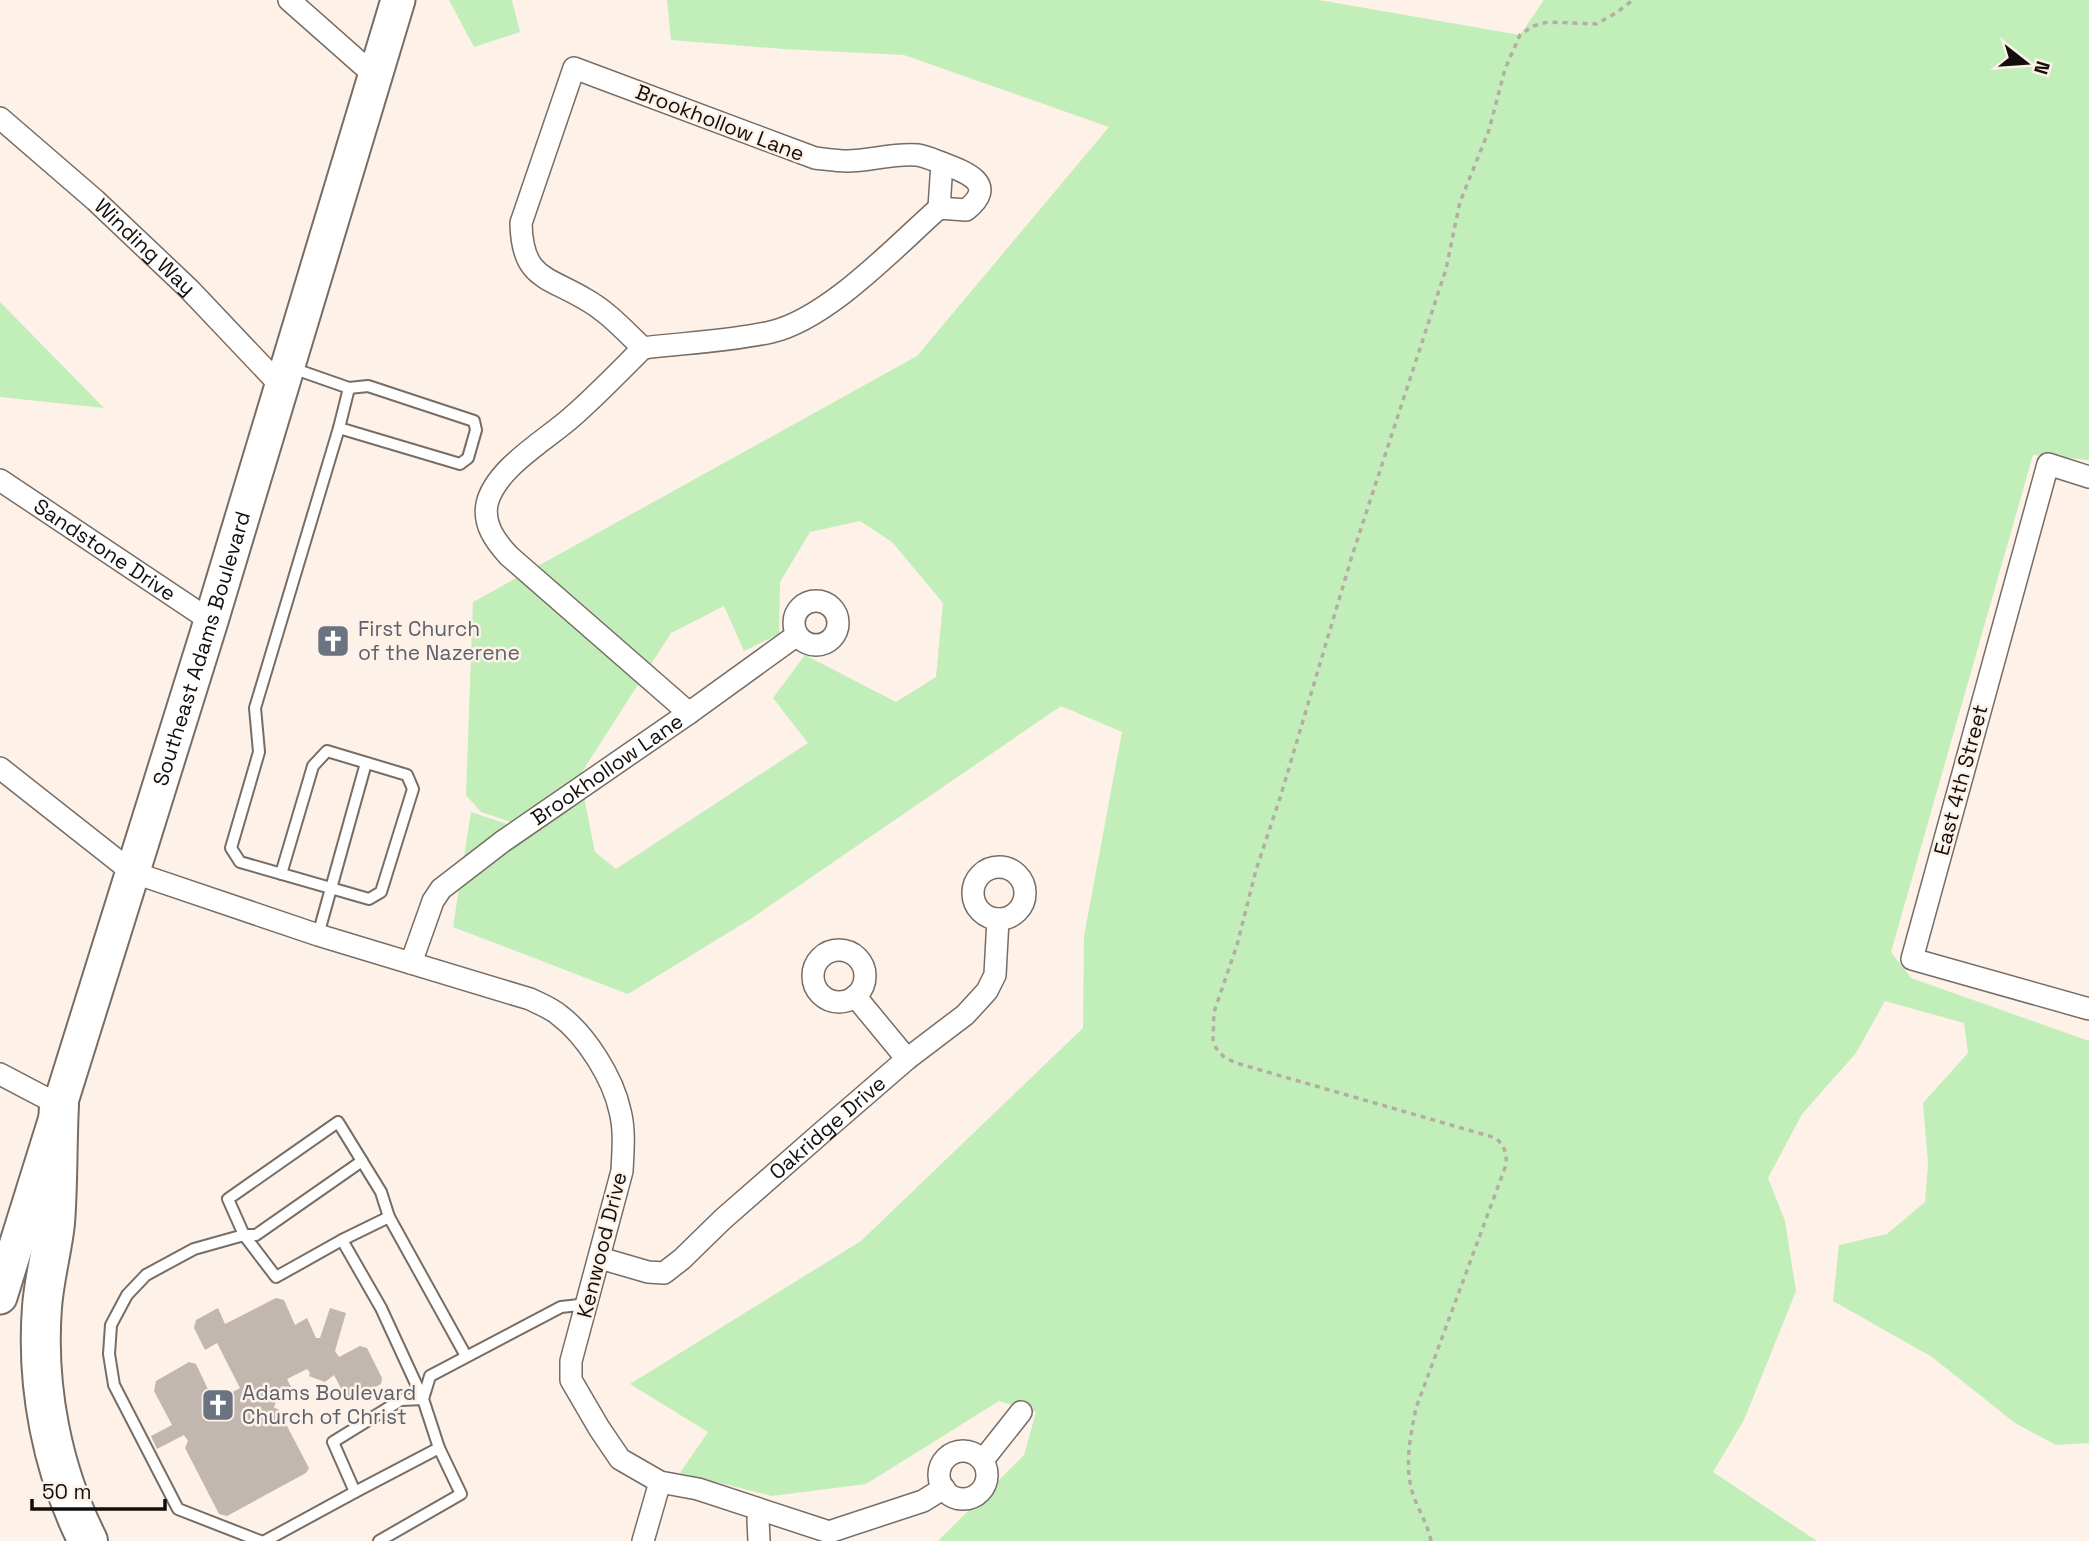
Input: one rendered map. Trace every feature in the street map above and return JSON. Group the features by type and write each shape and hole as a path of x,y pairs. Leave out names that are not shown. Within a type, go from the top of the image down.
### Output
{"highway":[{"path":"59,1105 55,1223 42,1305 40,1349 48,1426 65,1484 88,1541"}],"main road":[{"name":"Southeast Adams Boulevard","path":"0,1297 211,621 398,0"}],"street":[{"path":"289,0 375,76"},
{"name":"Brookhollow Lane","path":"411,963 433,901 441,888 502,842 689,713 509,556 492,538 488,520 487,504 497,483 520,458 573,416 643,348 587,299 543,279 531,264 521,241 521,223 574,68 815,158 847,161 891,155 919,155 967,171 978,182 980,193 975,203 966,210 939,208"},
{"name":"Winding Way","path":"0,118 95,200 284,376"},
{"path":"643,348 773,332 808,317 842,294 939,208 942,163"},
{"name":"East 4th Street","path":"2089,477 2048,464 1912,959 2089,1009"},
{"name":"Sandstone Drive","path":"0,480 211,621"},
{"path":"689,713 797,635"},
{"name":"Kenwood Drive","path":"0,768 132,872 318,935 530,999 558,1014 579,1034 596,1055 620,1110 624,1149 622,1171 571,1362 571,1380 620,1459 660,1482 698,1489 760,1510 814,1534 829,1532 923,1501 944,1488"},
{"name":"Oakridge Drive","path":"600,1258 648,1272 664,1273 907,1059 965,1015 987,991 995,975 998,919"},
{"path":"855,996 907,1059"},
{"path":"0,1074 59,1105"},
{"path":"983,1461 1021,1412"},
{"path":"970,1451 983,1461 987,1476 982,1490 976,1495 960,1498 944,1488 939,1478 940,1470 948,1456 955,1452 970,1451"},
{"path":"643,1541 660,1482"},
{"path":"759,1541 760,1510"}],"lane":[{"path":"284,376 349,388 368,386 474,421 476,430 468,458 460,464 339,428"},
{"path":"281,874 313,766 327,751 407,775 413,789 381,892 369,899 281,874 240,862 231,848 259,752 255,708 349,388"},
{"path":"318,935 366,763"},
{"path":"390,1217 342,1240 276,1278 244,1235 228,1199 338,1122 381,1192 390,1217 466,1356"},
{"path":"362,1161 256,1235 244,1235 194,1249 146,1275 127,1295 111,1325 109,1354 114,1385 178,1509 263,1541 439,1448"},
{"path":"342,1240 381,1308 423,1399 439,1448 461,1494 379,1541"},
{"path":"423,1399 430,1376 561,1307 587,1304"},
{"path":"355,1492 333,1442 401,1400 423,1399"}],"path":[{"path":"1431,1541 1409,1478 1408,1450 1416,1408 1506,1165 1504,1146 1496,1138 1236,1063 1224,1057 1216,1048 1213,1040 1214,1012 1237,945 1256,870 1352,556 1446,269 1460,202 1489,130 1505,69 1520,35 1533,26 1548,22 1596,24 1633,0"}],"green space":[{"path":"449,0 512,0 520,32 474,47"},
{"path":"667,0 1319,0 1520,35 1544,0 2089,0 2089,460 2033,455 1891,952 1911,978 2089,1041 2089,1443 2056,1445 2015,1423 1932,1357 1833,1301 1839,1245 1887,1234 1925,1202 1928,1164 1923,1103 1968,1053 1964,1023 1885,1001 1856,1053 1802,1114 1768,1178 1785,1221 1796,1291 1744,1420 1713,1472 1817,1541 938,1541 1024,1455 1036,1412 999,1401 866,1484 772,1496 680,1473 708,1432 630,1384 861,1241 1083,1028 1084,936 1122,732 1061,706 749,920 628,994 453,927 471,812 531,832 582,787 595,852 616,869 808,743 773,698 805,655 896,702 936,677 943,603 892,542 860,521 810,532 780,582 779,634 744,651 724,606 671,633 566,797 517,824 481,812 466,795 473,602 917,356 1109,127 904,55 671,40"},
{"path":"0,302 104,408 0,397"}],"building":[{"name":"Adams Boulevard Church of Christ","path":"276,1298 284,1300 295,1325 307,1318 316,1338 320,1338 330,1308 346,1313 335,1351 339,1357 360,1346 367,1348 382,1378 381,1384 351,1400 346,1398 334,1375 325,1382 309,1376 307,1369 287,1379 291,1387 277,1396 274,1408 278,1409 309,1468 306,1473 227,1516 219,1514 185,1448 188,1441 184,1435 157,1449 151,1436 172,1425 154,1391 156,1381 189,1362 196,1364 214,1402 240,1388 217,1343 205,1350 194,1328 196,1320 218,1308 225,1324"}],"place":[{"name":"First Church of the Nazerene","path":"333,641"},
{"name":"Adams Boulevard Church of Christ","path":"218,1405"}]}
